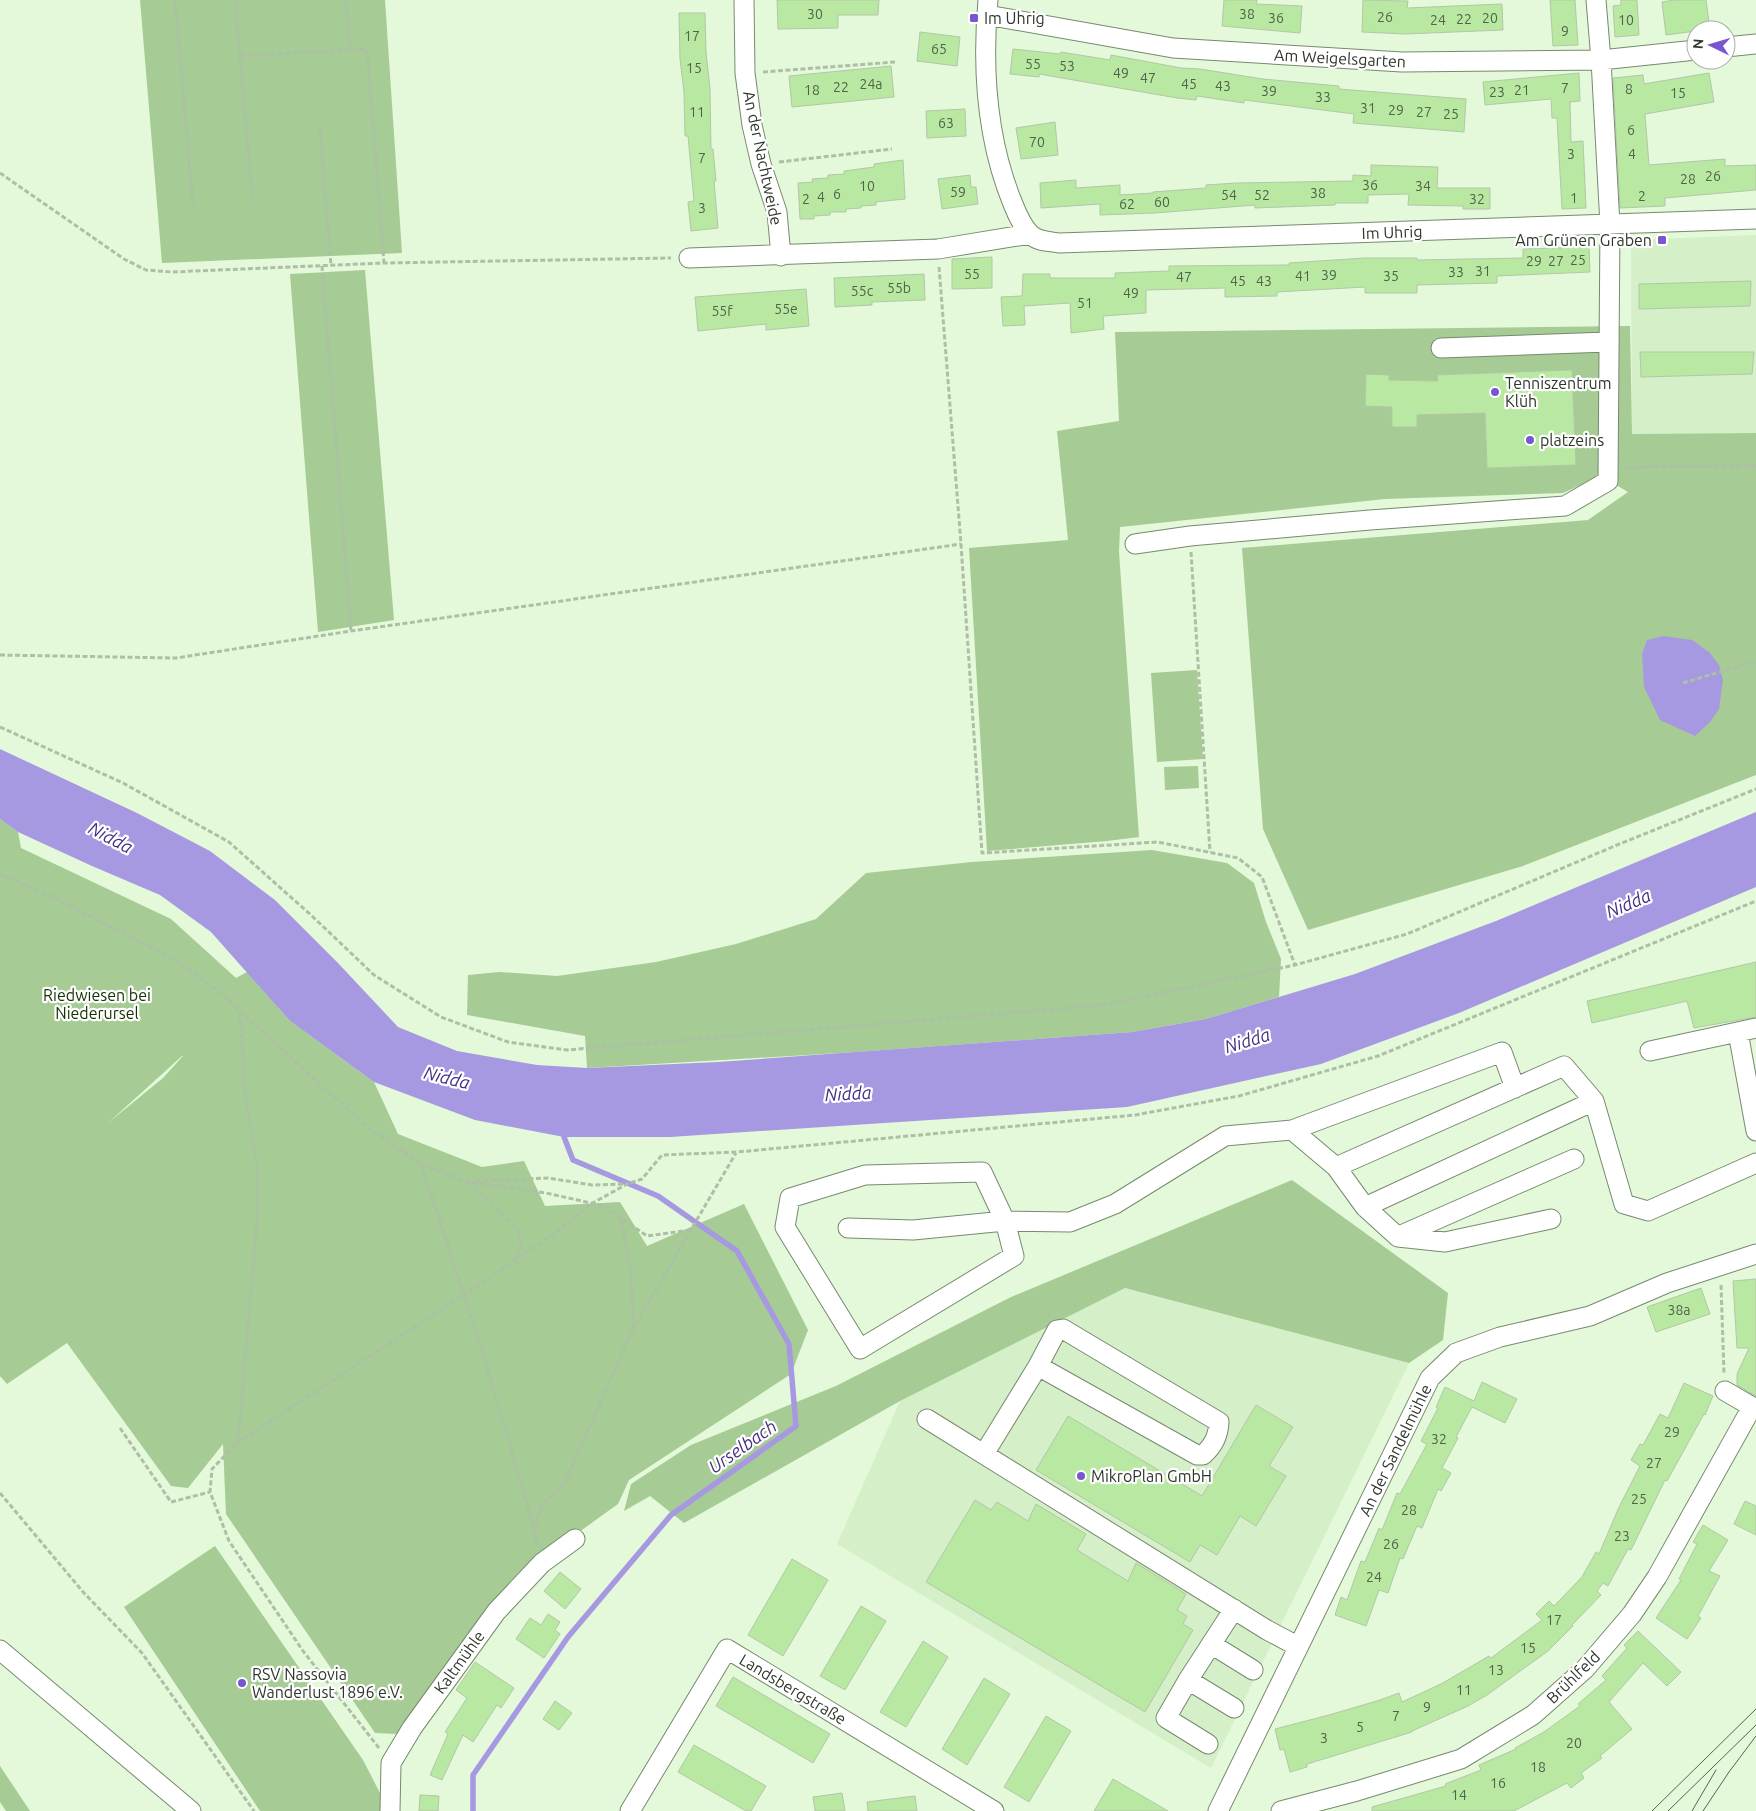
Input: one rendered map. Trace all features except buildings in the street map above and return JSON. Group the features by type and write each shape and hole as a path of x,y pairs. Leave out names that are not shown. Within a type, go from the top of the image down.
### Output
{"street":[{"name":"An der Nachtweide","path":"744,0 745,73 752,125 761,164 777,212 781,256"},
{"path":"1135,544 1190,536 1370,520 1566,506 1608,481 1610,225 1596,0"},
{"path":"987,8 988,92 998,160 1015,207 1030,234"},
{"name":"Am Weigelsgarten","path":"987,8 1173,48 1402,62 1601,60 1686,51"},
{"path":"1736,46 1756,44"},
{"name":"Im Uhrig","path":"689,258 781,256 938,248 1030,234 1039,240 1059,243 1756,219"},
{"path":"1441,348 1608,342"},
{"path":"1650,1051 1747,1030 1756,1131"},
{"path":"848,1228 913,1230 1005,1222 1070,1222 1115,1204 1225,1136 1292,1130 1502,1052 1516,1088"},
{"path":"1336,1167 1564,1066 1594,1101 1624,1204 1648,1211 1756,1163"},
{"path":"1365,1207 1594,1101"},
{"path":"1292,1130 1336,1167 1365,1207 1398,1237 1445,1242 1552,1219"},
{"path":"1398,1237 1574,1159"},
{"path":"982,1172 1005,1222 1014,1256 860,1349 785,1227 790,1198 865,1175 982,1172"},
{"name":"An der Sandelmühle","path":"1218,1811 1275,1697 1297,1646 1430,1378 1456,1353 1500,1337 1590,1316 1667,1283 1756,1254"},
{"path":"984,1454 1038,1366 1057,1330 1063,1328 1219,1422 1218,1434 1212,1447 1203,1455 1197,1455 1038,1366"},
{"path":"1725,1391 1754,1408"},
{"name":"Brühlfeld","path":"1281,1811 1357,1791 1461,1759 1533,1715 1585,1669 1632,1614 1657,1577 1754,1408"},
{"path":"927,1419 1297,1646"},
{"name":"Kaltmühle","path":"391,1762 412,1728 496,1612 542,1563 575,1539"},
{"path":"1208,1744 1166,1718 1234,1609"},
{"path":"1211,1644 1253,1670"},
{"name":"Landsbergstraße","path":"630,1811 727,1649 994,1811"},
{"path":"0,1650 191,1811"},
{"path":"1188,1680 1234,1708"},
{"path":"390,1811 391,1762"}],"path":[{"path":"175,0 193,205"},
{"path":"235,0 253,203"},
{"path":"346,0 350,50"},
{"path":"240,56 367,49 384,263"},
{"path":"745,73 895,62"},
{"path":"320,130 331,265"},
{"path":"761,164 892,149"},
{"path":"0,174 124,259 146,270 172,272 384,263 689,258"},
{"path":"938,248 982,853 1158,842 1238,858 1262,877 1295,965"},
{"path":"322,266 351,631"},
{"path":"1607,466 1756,466"},
{"path":"1190,536 1210,852"},
{"path":"0,655 176,658 351,631 961,544"},
{"path":"1684,683 1756,661"},
{"path":"0,727 124,784 229,842 312,916 374,975 441,1017 508,1042 567,1050 1103,1005 1295,965 1407,934 1617,845 1756,790"},
{"path":"0,874 57,899 174,959 218,991 366,1126 421,1164 468,1182 546,1193 604,1206 647,1236 691,1230"},
{"path":"468,1182 548,1178 592,1185 627,1184 642,1180 662,1155 737,1152 1135,1115 1239,1096 1378,1056 1756,900"},
{"path":"238,1442 257,1222 257,1166 246,1100 240,1012"},
{"path":"421,1164 464,1295 534,1530 542,1504 564,1484 634,1327 737,1152"},
{"path":"468,1182 518,1230 521,1246 515,1260"},
{"path":"391,1762 297,1643 229,1541 210,1492 212,1470 238,1442 464,1295 555,1233 591,1204 627,1184"},
{"path":"621,1218 630,1266 634,1327"},
{"path":"1721,1266 1725,1391"},
{"path":"120,1428 171,1502 210,1492"},
{"path":"0,1493 84,1593 142,1653 254,1811"}],"shaded area":[{"path":"1756,235 1756,433 1632,434 1631,240"},
{"path":"1125,1288 1409,1363 1211,1768 837,1544 900,1401"}],"green space":[{"path":"140,0 385,0 402,253 162,263"},
{"path":"365,270 394,620 318,632 290,274"},
{"path":"1630,326 1632,434 1756,433 1756,775 1523,866 1308,930 1263,829 1242,548 1588,520 1628,492 1601,476 1563,493 1385,499 1120,527 1119,552 1139,837 987,851 969,548 1068,540 1057,431 1119,421 1115,332"},
{"path":"1197,670 1203,759 1157,762 1151,673"},
{"path":"1198,766 1199,788 1165,790 1164,767"},
{"name":"Riedwiesen bei Niederursel","path":"0,819 18,832 21,848 171,919 236,978 247,972 290,1021 374,1082 398,1134 482,1167 524,1161 545,1206 620,1202 647,1246 744,1204 808,1330 791,1374 629,1480 618,1504 522,1573 398,1734 375,1733 226,1514 223,1444 188,1488 171,1486 67,1343 7,1384 0,1376","holes":["183,1056 163,1078 108,1123"]},
{"path":"1152,850 1227,863 1254,883 1266,922 1281,959 1279,997 1206,1019 1132,1032 857,1052 587,1068 585,1036 467,1015 468,975 499,972 557,976 656,962 736,944 816,919 866,873 972,862"},
{"path":"1292,1180 1448,1293 1443,1340 1409,1363 1125,1288 900,1401 684,1523 650,1496 624,1511 631,1484 691,1445 836,1386 1011,1297"},
{"name":"RSV Nassovia Wanderlust 1896 e.V.","path":"215,1546 363,1760 381,1795 381,1811 260,1811 124,1607"},
{"path":"0,1766 30,1811 6,1811 0,1802"}],"water":[{"path":"1663,636 1692,640 1710,653 1719,665 1723,680 1719,709 1710,722 1695,736 1660,720 1644,687 1642,654 1647,640"},
{"name":"Nidda","path":"0,749 137,813 210,851 275,900 398,1027 457,1051 537,1065 587,1068 718,1062 1132,1032 1206,1019 1355,974 1496,921 1756,812 1756,887 1459,1013 1321,1064 1127,1107 670,1137 564,1137 475,1120 374,1082 290,1021 211,932 160,895 18,832 0,819"}],"waterway":[{"name":"Urselbach","path":"473,1811 473,1775 568,1637 671,1515 796,1426 789,1344 737,1251 658,1196 573,1160 564,1137 564,1130"}],"tram line":[{"path":"1652,1811 1756,1709"},
{"path":"1668,1811 1756,1725"},
{"path":"1703,1811 1756,1736"},
{"path":"1692,1811 1716,1770"}],"place":[{"name":"Im Uhrig","path":"974,18"},
{"name":"Am Grünen Graben","path":"1662,240"},
{"name":"Tenniszentrum Klüh","path":"1495,392"},
{"name":"platzeins","path":"1530,440"},
{"name":"MikroPlan GmbH","path":"1081,1476"},
{"name":"RSV Nassovia Wanderlust 1896 e.V.","path":"242,1683"}]}
